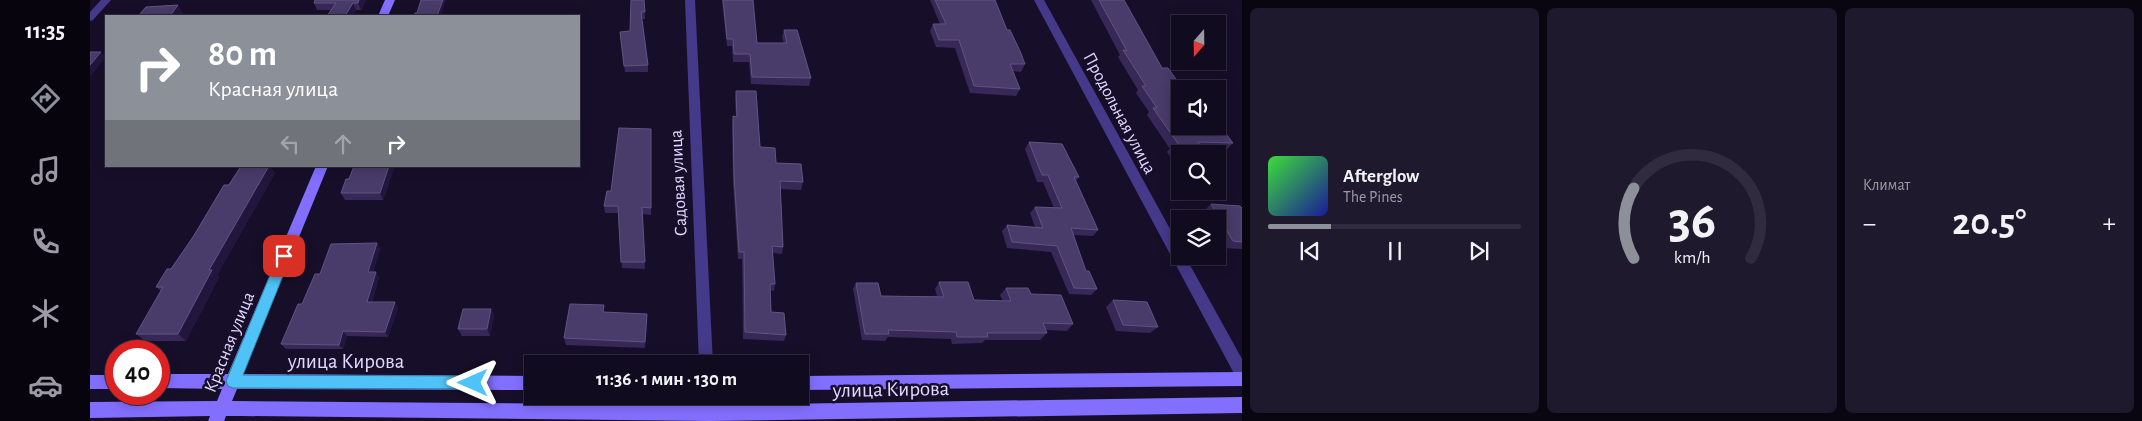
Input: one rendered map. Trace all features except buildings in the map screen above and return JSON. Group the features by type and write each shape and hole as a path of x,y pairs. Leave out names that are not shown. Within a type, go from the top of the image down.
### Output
{"street":[{"path":"90,18 106,0"},
{"path":"383,15 390,0"},
{"name":"Садовая улица","path":"690,0 706,355"},
{"name":"Продольная улица","path":"1039,0 1242,374"},
{"name":"Красная улица","path":"219,416 322,167"},
{"name":"улица Кирова","path":"809,383 1242,379"},
{"path":"90,382 105,382"},
{"name":"улица Кирова","path":"170,382 524,383"},
{"path":"709,405 710,413"},
{"name":"улица Кирова","path":"90,410 219,416 244,408 710,413 1242,405"}],"route":[{"path":"284,256 233,381 473,383"}]}
